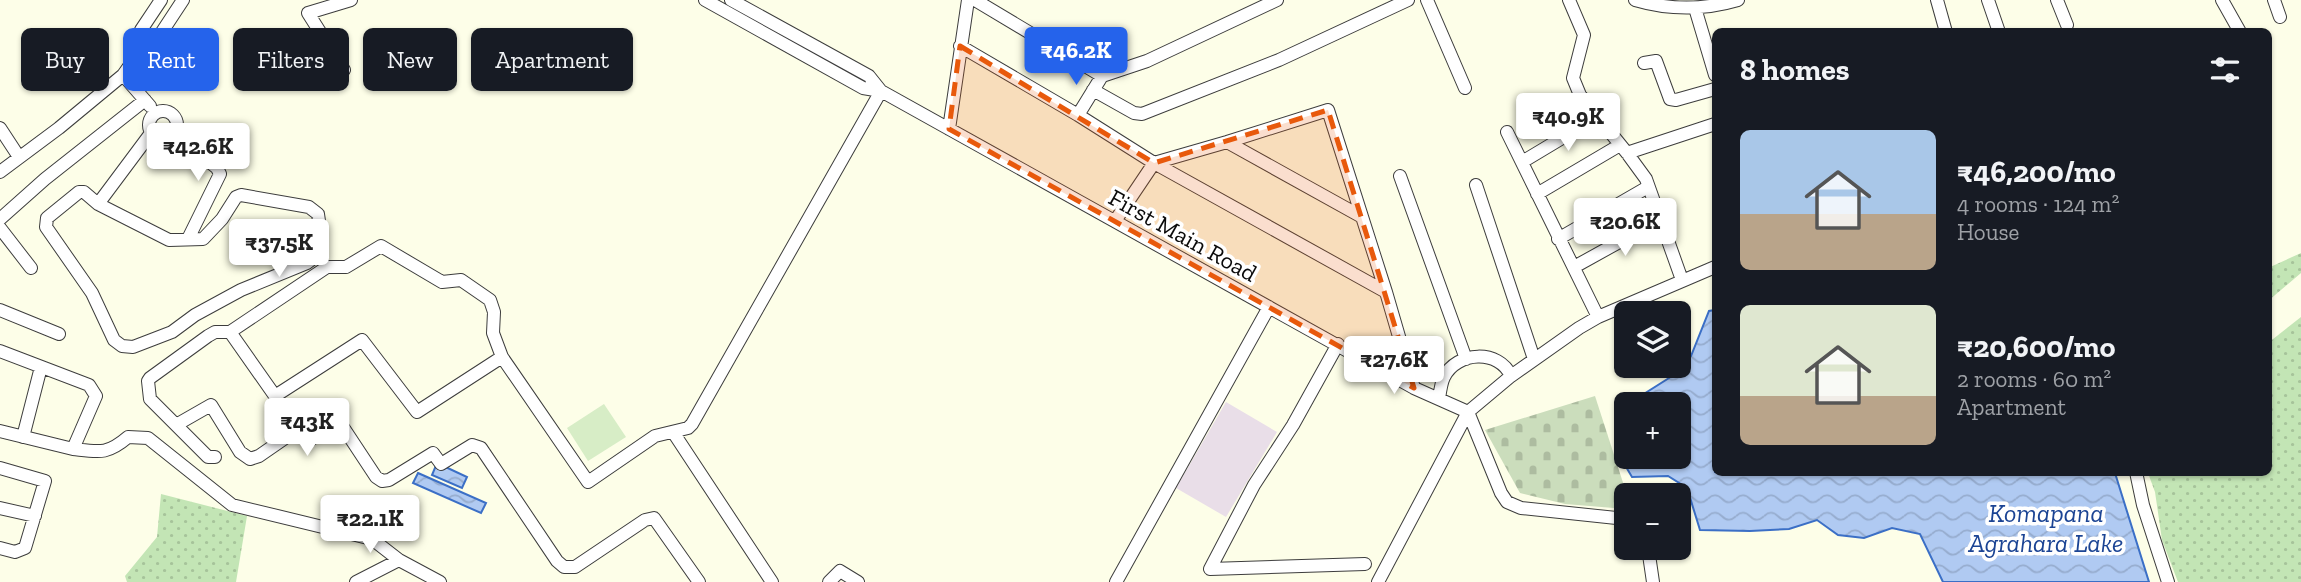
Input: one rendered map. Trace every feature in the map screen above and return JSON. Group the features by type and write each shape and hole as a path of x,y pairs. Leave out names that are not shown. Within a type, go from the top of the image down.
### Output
{"street":[{"path":"142,28 160,0"},
{"path":"165,28 183,0"},
{"path":"317,28 308,13 351,0"},
{"path":"705,0 863,88 881,91"},
{"path":"731,0 869,76 881,91"},
{"path":"949,128 968,0"},
{"path":"975,0 1102,76"},
{"path":"1078,115 1102,76 1147,61 1263,3 1277,0"},
{"path":"1093,90 1134,113 1142,114 1279,60 1408,0"},
{"path":"1427,0 1465,88"},
{"path":"1569,0 1584,35 1573,78 1580,95 1624,149 1648,187 1682,280"},
{"path":"1635,0 1664,7 1695,8 1730,1"},
{"path":"1937,0 1945,28"},
{"path":"1988,0 1998,28"},
{"path":"2057,0 2067,25"},
{"path":"2222,0 2238,28"},
{"path":"2274,0 2280,17"},
{"path":"1695,8 1712,65"},
{"path":"960,46 1078,115 1153,163 1386,292"},
{"path":"1644,63 1656,61 1670,99 1676,100 1712,90"},
{"path":"0,172 123,75"},
{"path":"137,91 157,113"},
{"path":"215,457 208,457 150,399 150,377 215,332 230,332 327,267 346,267 381,246 442,282 461,280 490,300 494,312 493,333 502,357 588,482 655,436 688,428 699,415 881,91"},
{"name":"First Main Road","path":"881,91 1414,388 1468,412"},
{"path":"0,219 45,179 145,100"},
{"path":"1115,221 1153,163 1328,110 1414,388"},
{"path":"98,204 151,133 149,124 157,113 166,112 173,116 177,124 174,134 163,139 151,133"},
{"path":"1522,162 1597,117"},
{"path":"1537,194 1624,149 1712,125"},
{"path":"0,129 19,157"},
{"path":"1507,132 1598,317"},
{"path":"174,134 217,168 220,174 188,239"},
{"path":"1227,142 1362,217"},
{"path":"1400,176 1466,359"},
{"path":"1476,185 1534,359"},
{"path":"1558,239 1648,187"},
{"path":"79,192 84,192 98,204 169,240 203,239 222,219 236,197 241,195 309,207 318,214 319,220 311,260 241,290 195,315 172,332 133,347 122,346 114,340 92,293 46,227 47,218 79,192"},
{"path":"1574,267 1659,220"},
{"path":"0,228 31,268"},
{"path":"1378,582 1468,412 1534,359 1598,317 1712,268"},
{"path":"4,306 60,334"},
{"path":"1116,582 1269,307"},
{"path":"230,332 275,396 362,340 417,412 502,357"},
{"path":"1210,575 1254,485 1293,425 1338,344"},
{"path":"0,351 89,385 96,396 73,449"},
{"path":"1439,399 1444,377 1466,359 1481,356 1494,359 1507,366 1511,376"},
{"path":"23,437 41,367"},
{"path":"176,425 211,405 240,452 250,459 259,456 298,429 307,442 339,421 376,477 382,481 389,480 433,453 441,464 472,445 481,448 557,561 564,567 575,567 645,520 654,518 699,582"},
{"path":"1468,412 1501,494 1507,502 1521,508 1614,519"},
{"path":"0,431 73,449 105,452 128,437 148,438 232,505 372,539 399,560 440,582"},
{"path":"673,432 772,582"},
{"path":"0,468 45,481 25,548 15,552 0,548"},
{"path":"2137,476 2143,505 2168,582"},
{"path":"0,508 35,516"},
{"path":"356,582 399,560"},
{"path":"1650,560 1653,582"},
{"path":"1210,575 1364,564"},
{"path":"830,582 840,571 858,582"}],"highlighted area":[{"path":"960,46 1154,163 1328,110 1414,388 949,129"}],"shaded area":[{"path":"1226,402 1277,432 1226,517 1176,488"}],"green space":[{"path":"2301,253 2301,273 2272,298 2272,266"},
{"path":"2301,317 2301,582 2178,582 2162,540 2155,492 2149,476 2272,476 2272,340"},
{"path":"1595,396 1614,455 1614,469 1619,469 1623,483 1614,483 1614,508 1565,504 1520,493 1485,430"},
{"path":"604,404 626,437 588,461 567,428"},
{"path":"161,494 247,516 236,582 127,582 125,576 157,537"}],"water":[{"name":"Komapana Agrahara Lake","path":"1712,310 1712,476 2116,476 2149,582 1943,582 1920,534 1892,528 1864,538 1838,535 1817,520 1789,529 1700,530 1691,501 1691,483 1679,483 1668,476 1632,477 1627,469 1691,469 1691,392 1647,392 1669,378 1691,378 1691,356 1709,311"},
{"path":"437,463 467,477 462,488 432,475"},
{"path":"418,473 486,503 481,513 413,483"}]}
